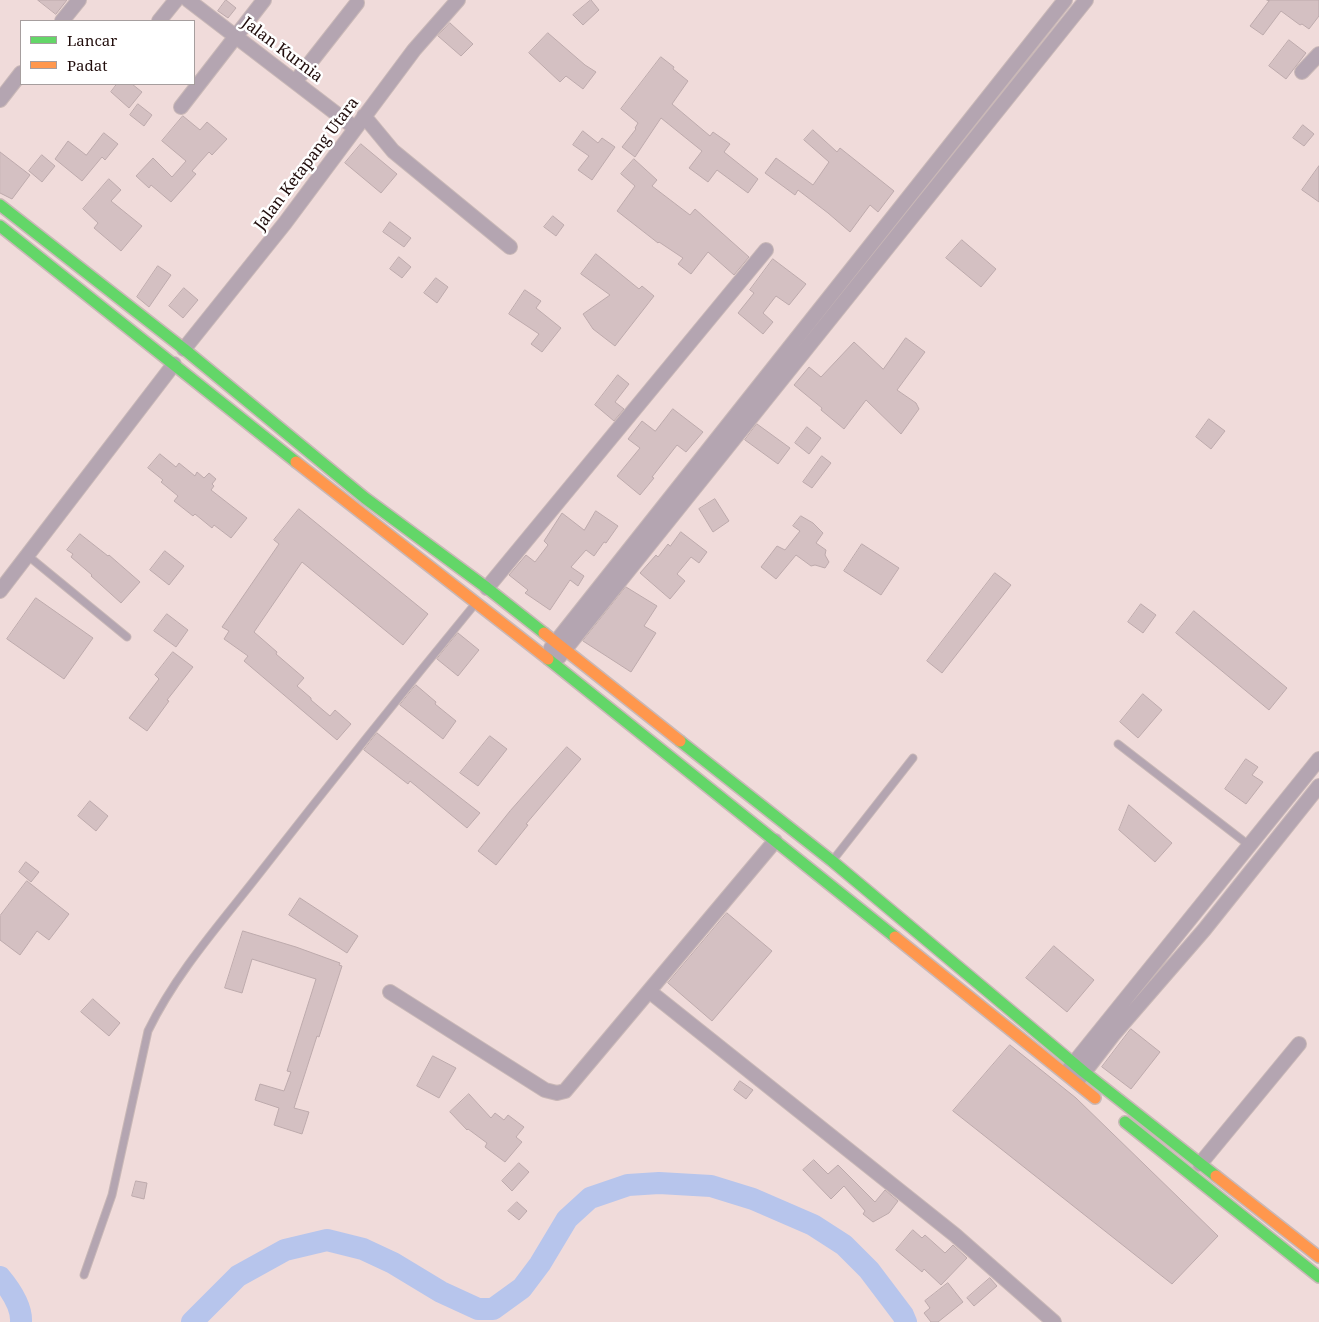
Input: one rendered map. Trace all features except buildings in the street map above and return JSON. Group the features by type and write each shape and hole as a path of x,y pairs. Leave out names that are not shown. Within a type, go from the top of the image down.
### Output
{"street":[{"path":"63,20 79,0"},
{"path":"160,20 176,0"},
{"name":"Jalan Kurnia","path":"188,0 355,128"},
{"path":"181,107 264,0"},
{"name":"Jalan Ketapang Utara","path":"184,349 285,223 414,50 458,0"},
{"path":"848,285 1065,0"},
{"path":"549,661 848,285 1086,0"},
{"path":"295,82 357,3"},
{"path":"1302,72 1319,54"},
{"path":"0,100 20,74"},
{"path":"364,116 393,151 510,247"},
{"path":"0,205 184,349 365,498 487,588 832,861 1075,1073 1109,1110 1319,1277"},
{"path":"0,226 355,510 775,841 1075,1073 1200,1164 1319,1257"},
{"path":"487,588 766,250"},
{"path":"0,591 174,364"},
{"path":"355,510 365,498"},
{"path":"1075,1073 1319,759"},
{"path":"1075,1073 1113,1035 1204,930 1319,786"},
{"path":"390,992 545,1090 557,1093 565,1091 775,841"},
{"path":"649,992 955,1235 1054,1322"},
{"path":"1200,1164 1299,1044"}],"lane":[{"path":"27,555 127,637"},
{"path":"84,1275 112,1194 148,1031 160,1007 189,964 355,750 475,604"},
{"path":"1118,744 1250,846"},
{"path":"832,861 913,758"}],"waterway":[{"path":"192,1322 238,1276 285,1250 327,1240 363,1249 393,1263 441,1292 478,1309 493,1309 522,1288 540,1264 567,1219 590,1198 628,1185 659,1183 711,1186 753,1199 813,1225 844,1245 869,1270 903,1315 906,1322"},
{"path":"0,1277 11,1292 20,1310 21,1322"}],"traffic: fast":[{"path":"0,205 184,349 365,498 487,588 544,633"},
{"path":"0,226 296,462"},
{"path":"548,659 895,937"},
{"path":"680,741 832,861 1084,1072 1216,1176"},
{"path":"1125,1122 1319,1277"}],"traffic: slow":[{"path":"296,462 548,659"},
{"path":"544,633 680,741"},
{"path":"895,937 1095,1098"},
{"path":"1216,1176 1319,1257"}]}
